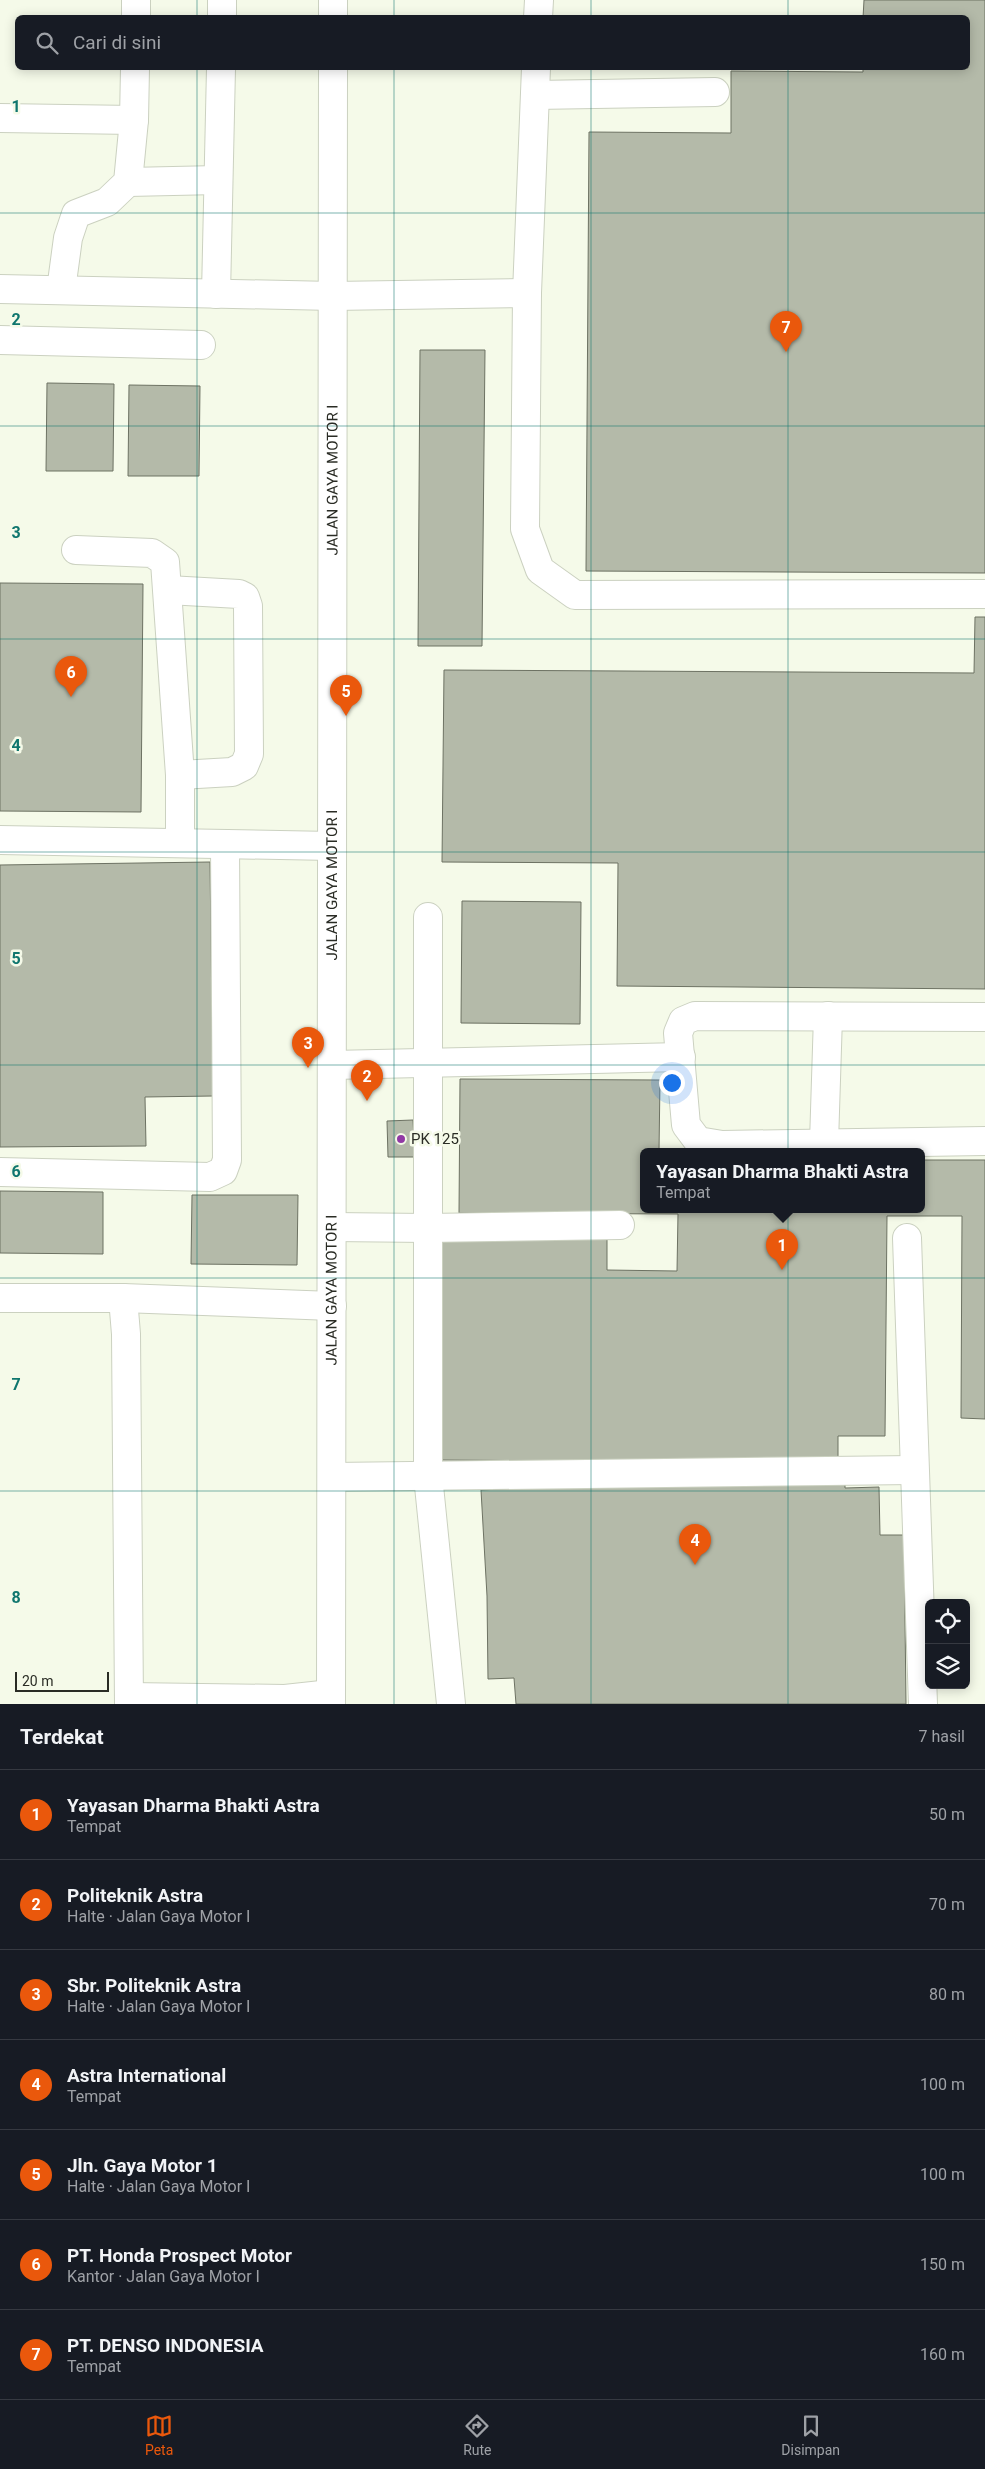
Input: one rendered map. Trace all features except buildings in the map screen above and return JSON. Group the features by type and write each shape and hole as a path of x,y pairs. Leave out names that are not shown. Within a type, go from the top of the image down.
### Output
{"street":[{"path":"136,0 136,15"},
{"path":"222,0 222,15"},
{"path":"333,0 333,15"},
{"path":"538,15 539,0"},
{"path":"61,290 68,238 76,214 107,202 128,182 134,120 135,70"},
{"path":"216,294 221,70"},
{"name":"JALAN GAYA MOTOR I","path":"331,1699 333,70"},
{"path":"536,70 526,293 525,529 540,570 575,595 985,594"},
{"path":"535,95 715,92"},
{"path":"0,118 134,120"},
{"path":"128,182 218,180"},
{"path":"0,289 333,296 526,293"},
{"path":"0,340 201,346"},
{"path":"76,550 152,553 165,562 180,775 180,843"},
{"path":"168,590 240,594 245,597 248,606 249,754 244,766 232,772 180,775"},
{"path":"0,840 332,846"},
{"path":"0,1172 210,1177 223,1171 227,1160 225,844"},
{"path":"428,917 428,1476 451,1704"},
{"path":"985,1017 695,1016 684,1021 678,1033 686,1125 698,1141 722,1145 985,1141"},
{"path":"824,1143 828,1016"},
{"path":"332,1066 681,1057"},
{"path":"332,1226 428,1228 620,1225"},
{"path":"908,1238 923,1704"},
{"path":"0,1298 123,1298 332,1306"},
{"path":"123,1298 126,1334 129,1700 331,1699"},
{"path":"332,1477 914,1470"}],"place":[{"name":"PT. DENSO INDONESIA","path":"786,352"},
{"name":"PT. Honda Prospect Motor","path":"71,697"},
{"name":"Jln. Gaya Motor 1","path":"346,716"},
{"name":"Sbr. Politeknik Astra","path":"308,1068"},
{"name":"Politeknik Astra","path":"367,1101"},
{"name":"PK 125","path":"401,1139"},
{"name":"Yayasan Dharma Bhakti Astra","path":"782,1270"},
{"name":"Astra International","path":"695,1565"}]}
